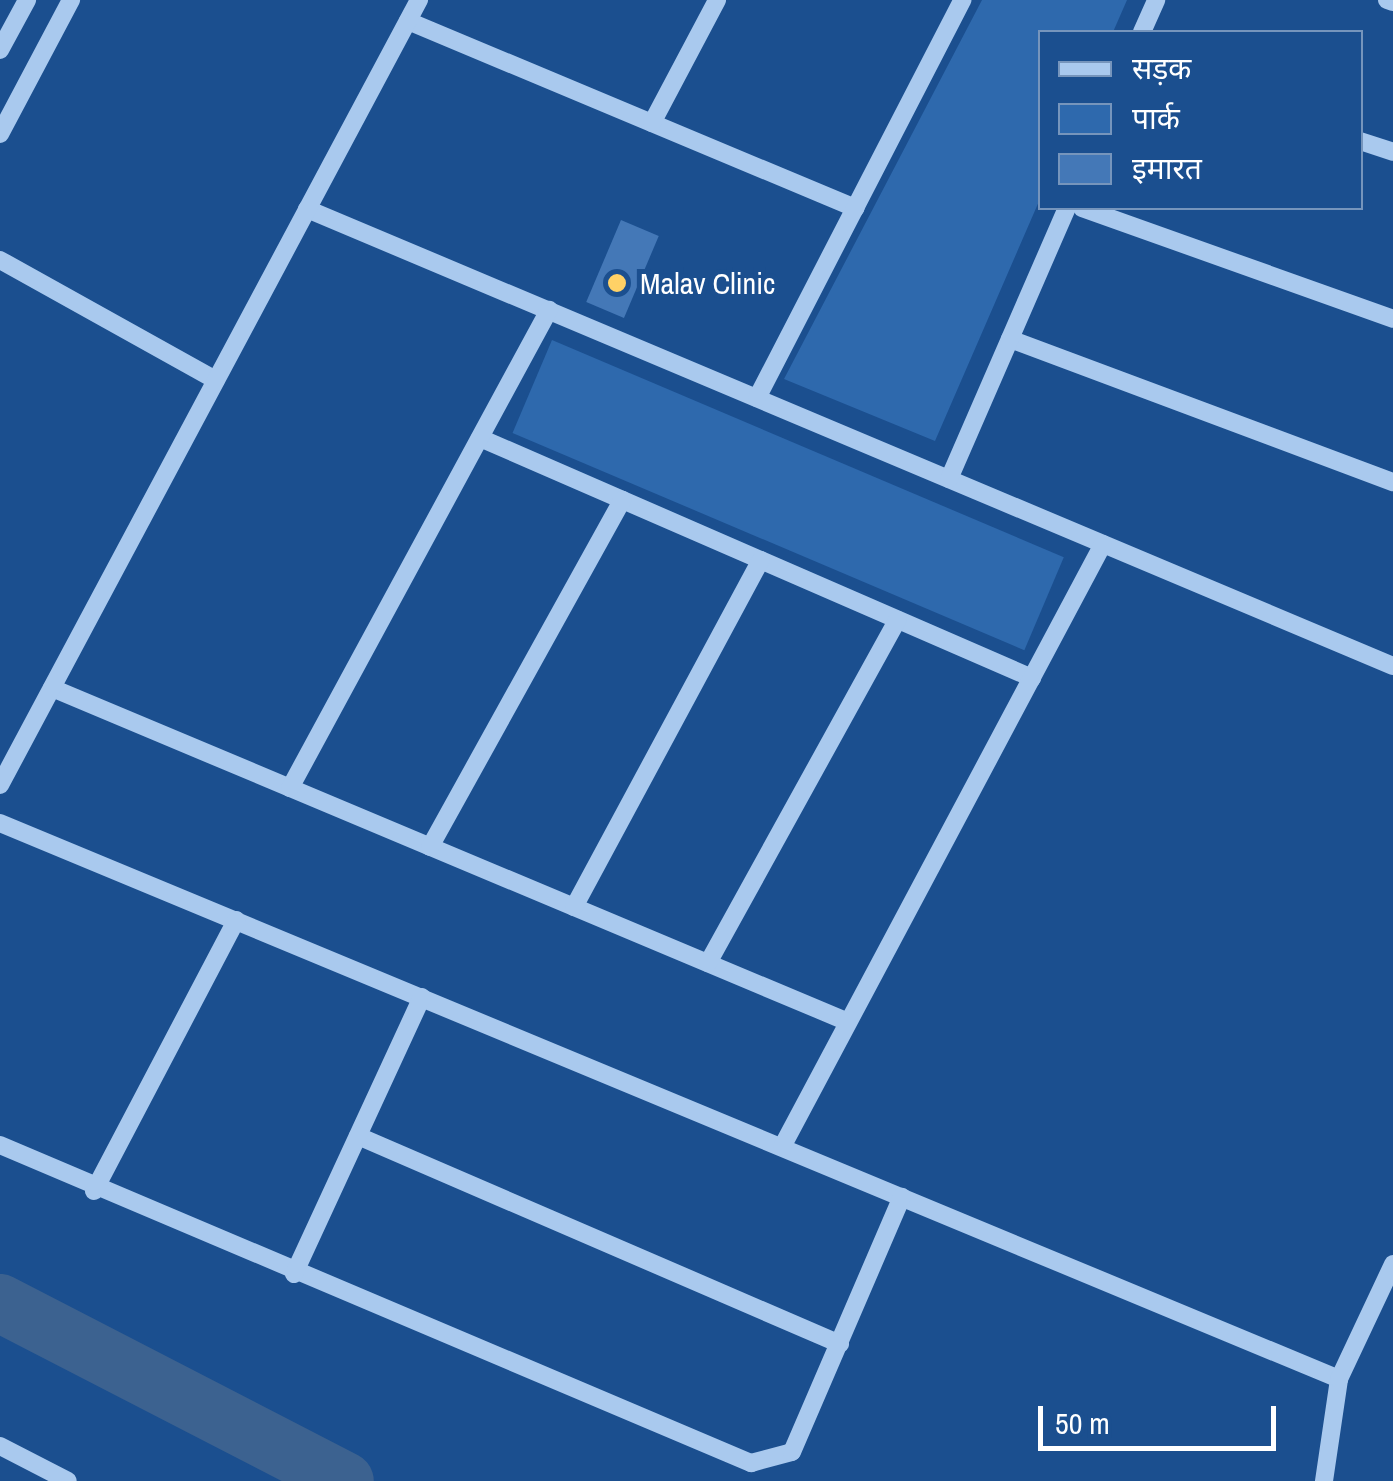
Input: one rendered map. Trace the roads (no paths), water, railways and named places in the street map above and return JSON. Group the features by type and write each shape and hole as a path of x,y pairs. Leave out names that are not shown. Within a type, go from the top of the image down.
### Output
{"street":[{"path":"0,50 27,0"},
{"path":"0,134 71,0"},
{"path":"0,784 419,0"},
{"path":"652,124 717,0"},
{"path":"757,398 962,0"},
{"path":"1143,30 1156,0"},
{"path":"408,21 854,208"},
{"path":"1363,141 1393,152"},
{"path":"307,209 1393,666"},
{"path":"949,479 1066,210"},
{"path":"1088,210 1393,319"},
{"path":"0,260 216,380"},
{"path":"290,788 549,310"},
{"path":"1010,339 1393,482"},
{"path":"480,438 1032,678"},
{"path":"430,847 622,500"},
{"path":"782,1147 1103,544"},
{"path":"574,907 760,560"},
{"path":"708,963 897,620"},
{"path":"52,688 848,1022"},
{"path":"0,822 1339,1379"},
{"path":"94,1192 236,920"},
{"path":"294,1274 422,997"},
{"path":"358,1136 840,1344"},
{"path":"0,1144 94,1192 751,1463 792,1452 902,1197"},
{"path":"1324,1481 1339,1379 1393,1264"},
{"path":"0,1446 68,1481"}],"waterway":[{"path":"0,1303 345,1481"}],"place":[{"name":"Malav Clinic","path":"617,283"}]}
